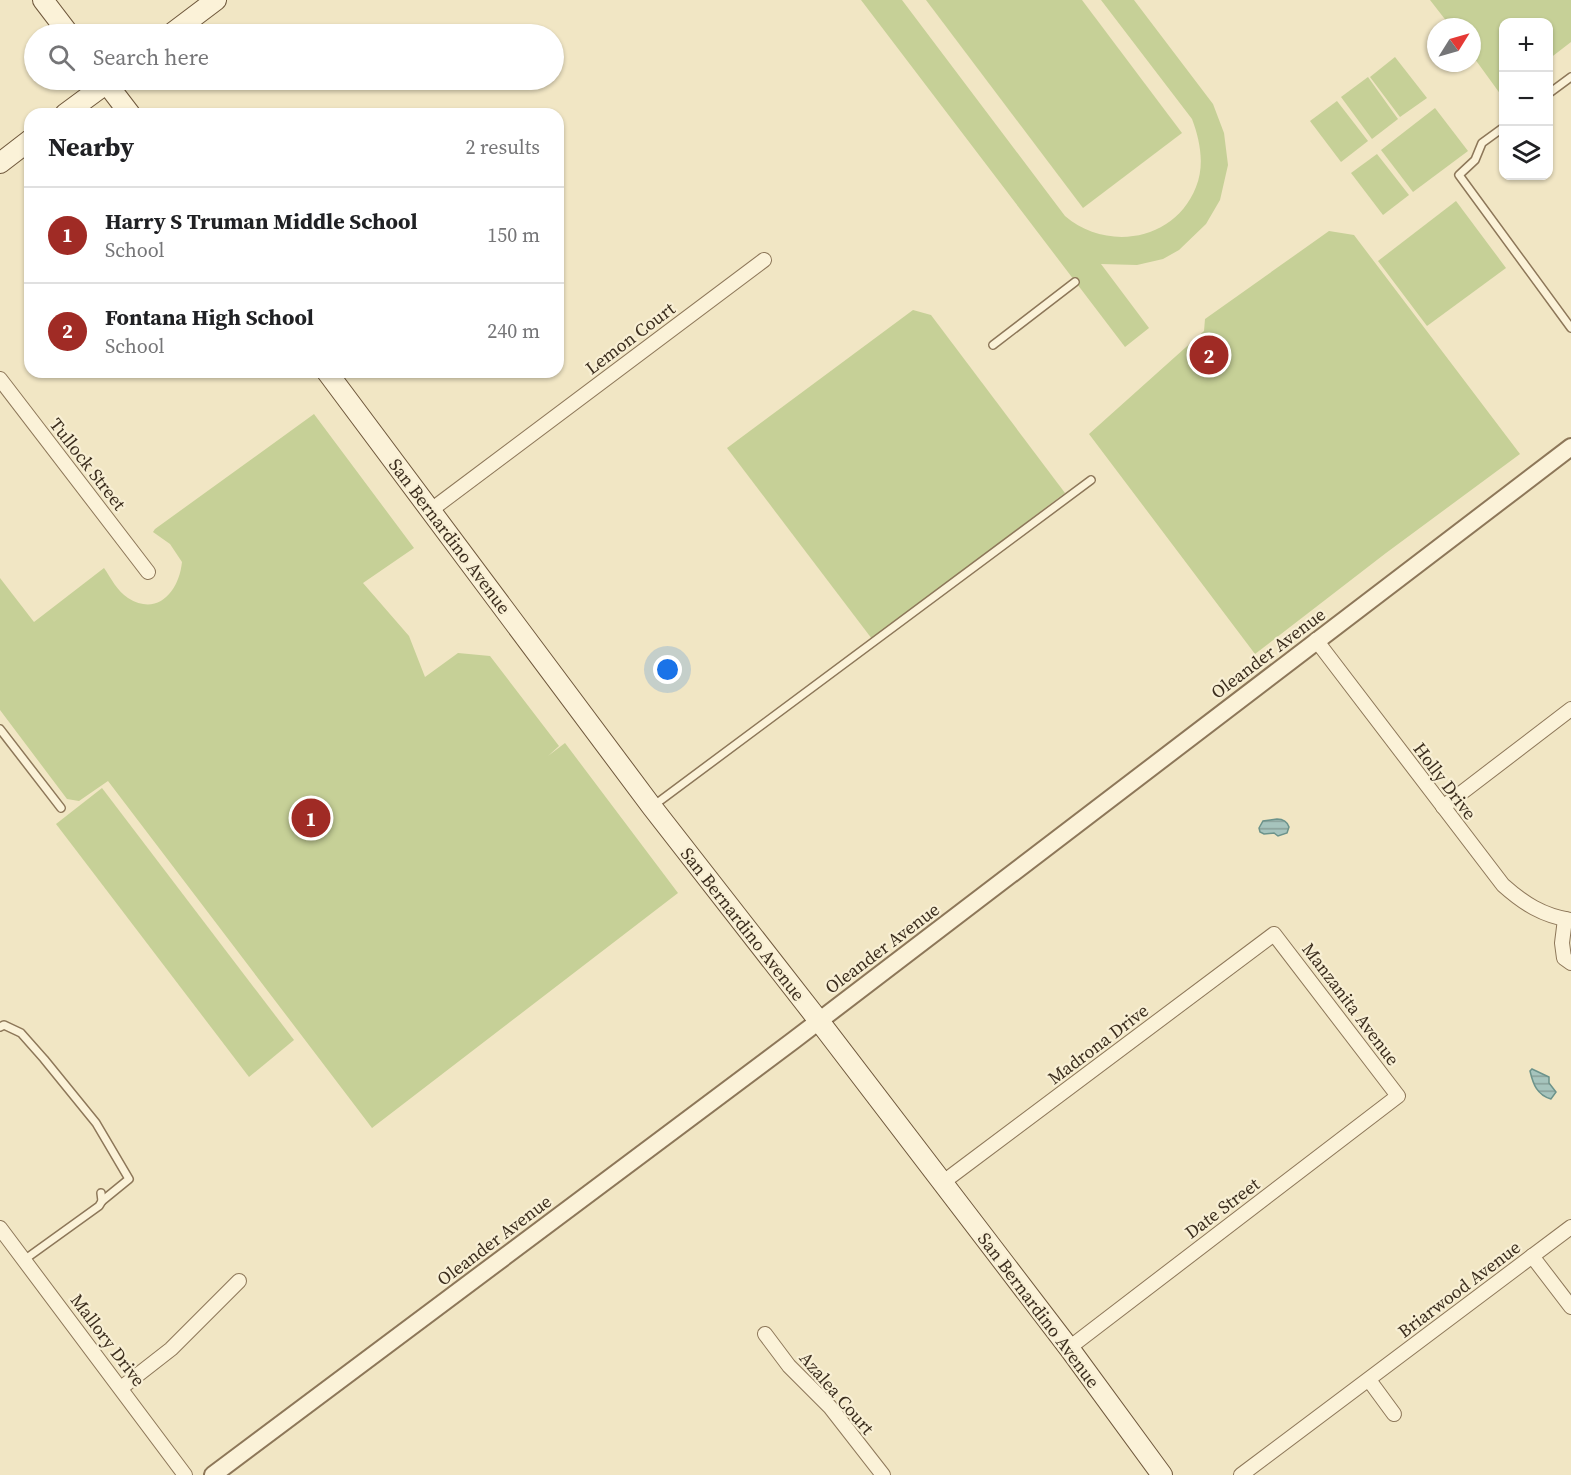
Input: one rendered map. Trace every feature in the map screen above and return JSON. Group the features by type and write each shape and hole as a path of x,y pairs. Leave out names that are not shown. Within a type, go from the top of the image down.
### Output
{"main road":[{"path":"43,0 61,24"},
{"path":"184,24 216,0"},
{"path":"73,108 96,90"},
{"path":"113,90 126,108"},
{"path":"0,163 24,146"},
{"name":"San Bernardino Avenue","path":"332,378 652,807 1069,1348 1162,1475"}],"street":[{"name":"Lemon Court","path":"431,510 764,260"},
{"name":"Tullock Street","path":"0,379 148,572"},
{"name":"Oleander Avenue","path":"213,1475 819,1021 1571,447"},
{"name":"Holly Drive","path":"1316,640 1509,890 1531,907 1568,919 1562,943 1564,958 1571,963"},
{"path":"1443,807 1571,709"},
{"name":"Manzanita Avenue","path":"1274,934 1398,1096"},
{"name":"Madrona Drive","path":"942,1183 1274,934"},
{"name":"Date Street","path":"1069,1348 1398,1096"},
{"name":"Briarwood Avenue","path":"1240,1475 1571,1227"},
{"name":"Mallory Drive","path":"0,1228 185,1475"},
{"path":"1532,1256 1571,1307"},
{"path":"122,1388 171,1349 239,1281"},
{"name":"Azalea Court","path":"765,1334 789,1366 830,1407 883,1475"},
{"path":"1369,1380 1394,1414"}],"lane":[{"path":"1553,90 1571,77"},
{"path":"1499,130 1482,143 1475,160 1459,176 1571,328"},
{"path":"993,345 1075,282"},
{"path":"652,807 1091,480"},
{"path":"0,729 61,808"},
{"path":"0,1027 4,1025 21,1033 44,1059 96,1123 129,1179 102,1197 99,1206 24,1260"}],"green space":[{"path":"861,0 902,0 1065,216 1082,227 1100,234 1119,237 1138,235 1156,229 1173,219 1186,205 1196,187 1201,161 1192,119 1101,0 1134,0 1213,104 1224,133 1228,165 1220,200 1206,224 1179,250 1163,259 1137,265 1101,264 1149,328 1125,347"},
{"path":"926,0 1082,0 1182,133 1083,208"},
{"path":"1430,0 1571,0 1571,42 1553,56 1553,18 1499,18 1499,92 1481,67 1481,18 1444,18"},
{"path":"1395,57 1427,98 1400,117 1370,77"},
{"path":"1368,77 1398,119 1372,139 1341,97"},
{"path":"1337,101 1368,141 1341,162 1310,121"},
{"path":"1435,108 1468,151 1413,192 1381,150"},
{"path":"1377,154 1409,195 1383,215 1351,173"},
{"path":"1456,201 1506,268 1427,326 1378,261"},
{"path":"1329,231 1354,235 1520,454 1255,654 1089,434 1204,331 1205,319"},
{"path":"913,310 931,315 1065,493 872,639 727,448"},
{"path":"314,414 414,548 363,583 409,636 425,677 458,653 490,656 559,746 548,756 565,743 678,893 372,1128 108,781 79,801 67,799 0,710 0,578 34,622 104,568 117,588 128,598 139,603 157,603 172,591 177,583 182,562 170,544 153,532 155,529"},
{"path":"102,788 294,1040 249,1077 56,824"}],"water":[{"path":"1277,819 1287,823 1289,827 1287,833 1278,836 1274,833 1260,832 1259,828 1263,821"},
{"path":"1532,1069 1549,1077 1549,1083 1556,1092 1551,1099 1542,1095 1536,1088 1530,1071"}],"place":[{"name":"Fontana High School","path":"1209,355"},
{"name":"Harry S Truman Middle School","path":"311,818"}]}
